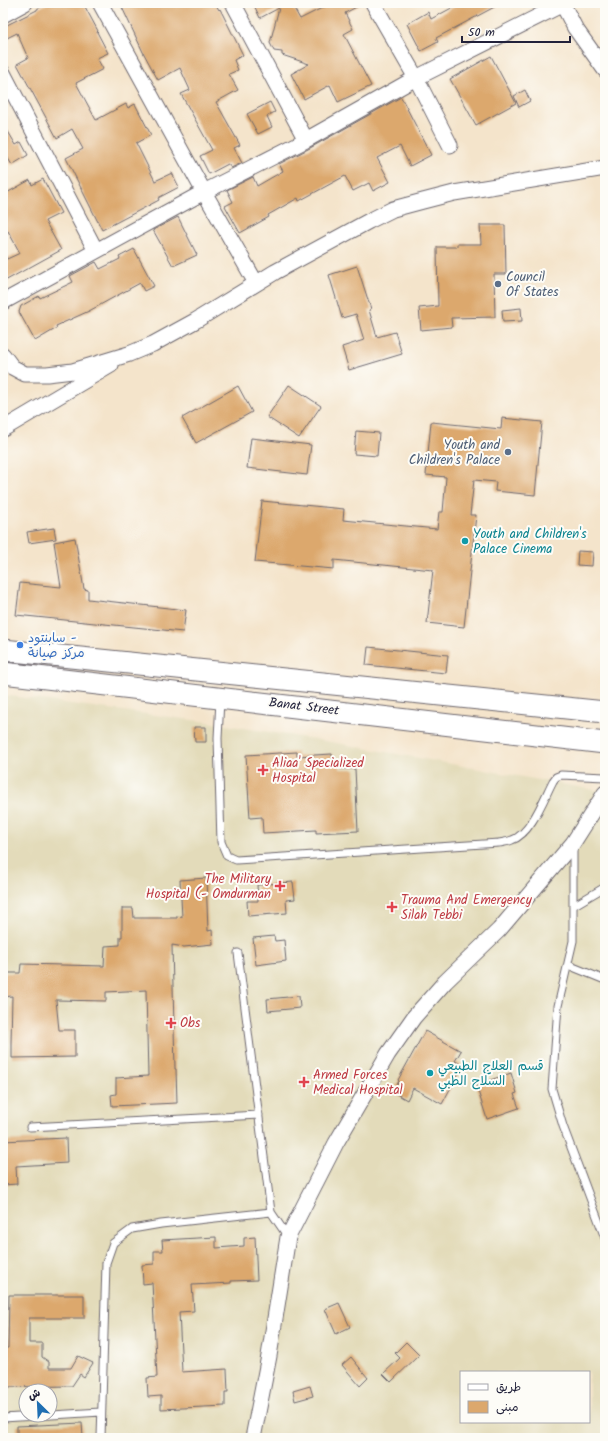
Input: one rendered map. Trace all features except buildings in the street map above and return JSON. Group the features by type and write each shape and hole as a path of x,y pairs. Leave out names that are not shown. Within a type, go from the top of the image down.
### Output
{"main road":[{"name":"Banat Street","path":"3,650 605,712"},
{"name":"Banat Street","path":"3,673 605,743"}],"street":[{"path":"3,16 25,3"},
{"path":"100,3 256,283"},
{"path":"233,3 306,140"},
{"path":"373,3 416,78 450,145"},
{"path":"3,302 204,192 306,140 416,78 563,3 576,28 605,70"},
{"path":"3,73 96,251"},
{"path":"3,355 12,367 25,374 40,374 73,371 129,354 153,344 330,241 393,209 423,200 454,194 605,168"},
{"path":"3,429 129,354"},
{"path":"253,1438 288,1237 340,1136 388,1054 414,1017 445,982 499,930 573,842 605,793"}],"lane":[{"path":"220,698 218,738 221,842 227,856 236,860 491,844 513,840 522,834 532,821 556,777 561,775 605,777"},
{"path":"573,842 573,941 558,1006 552,1089 563,1126 605,1238"},
{"path":"573,906 605,888"},
{"path":"238,953 271,1212 288,1237"},
{"path":"568,965 605,980"},
{"path":"30,1127 259,1115"},
{"path":"101,1438 106,1263 113,1243 132,1229 161,1224 271,1212"},
{"path":"3,1418 101,1412"}],"shaded area":[{"name":"Armed Forces Medical Hospital","path":"3,695 207,722 325,741 605,792 605,1438 3,1438"}],"place":[{"name":"Council Of States","path":"498,284"},
{"name":"Youth and Children's Palace","path":"508,452"},
{"name":"Youth and Children's Palace Cinema","path":"465,541"},
{"name":"سابنتود - مركز صيانة","path":"20,645"},
{"name":"Aliaa' Specialized Hospital","path":"263,770"},
{"name":"The Military Hospital (- Omdurman","path":"280,886"},
{"name":"Trauma And Emergency Silah Tebbi","path":"392,907"},
{"name":"Obs","path":"171,1023"},
{"name":"قسم العلاج الطبيعي السلاح الطبي","path":"430,1073"},
{"name":"Armed Forces Medical Hospital","path":"304,1082"}]}
